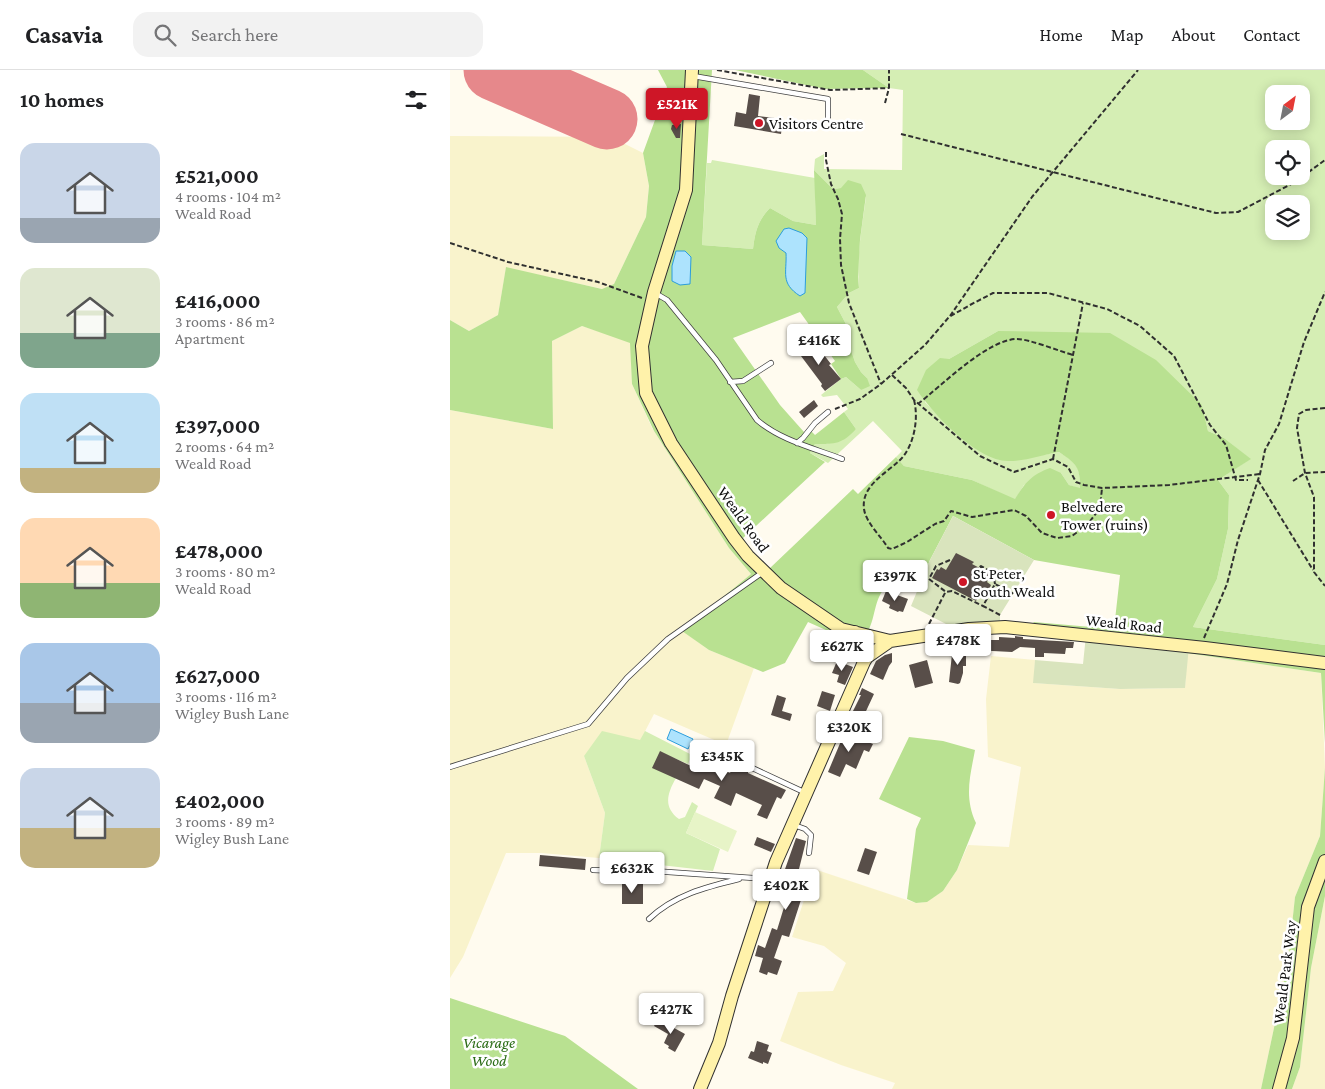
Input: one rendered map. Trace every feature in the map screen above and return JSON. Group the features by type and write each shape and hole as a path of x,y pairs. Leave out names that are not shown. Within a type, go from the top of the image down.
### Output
{"street":[{"name":"Weald Road","path":"692,73 686,190 653,297 642,346 646,393 671,443 734,538 748,556 781,588 841,629 890,641 969,629 1005,627 1325,663"},
{"path":"855,632 867,657"},
{"path":"700,1089 719,1043 770,879 867,657 890,641"},
{"name":"Weald Park Way","path":"1280,1089 1293,1038 1308,907 1325,861"}],"lane":[{"path":"692,73 828,99 828,117"},
{"path":"653,297 667,300 716,360 757,420 766,428 797,443 842,459"},
{"path":"730,382 744,381 771,363"},
{"path":"797,443 828,412"},
{"path":"450,767 588,724 626,678 668,640 764,572"},
{"path":"718,752 808,793"},
{"path":"793,825 805,829 811,835 809,853"},
{"path":"593,870 616,871 625,869 770,879"},
{"path":"649,919 661,907 686,895 743,878"}],"path":[{"path":"718,70 830,90 889,88"},
{"path":"886,103 889,88 889,70"},
{"path":"828,412 860,399 892,375 925,345 949,317 1032,197 1138,70"},
{"path":"901,134 1216,213 1238,212 1295,182 1325,160"},
{"path":"826,152 831,184 842,214 840,239 841,265 847,294 881,384"},
{"path":"450,243 508,262 598,282 653,297"},
{"path":"1200,648 1227,584 1238,540 1260,474 1265,450 1279,424 1304,342 1325,292"},
{"path":"949,317 993,293 1048,293 1106,309 1140,326 1174,356 1210,425 1226,445 1236,480 1248,480"},
{"path":"1053,459 1083,303"},
{"path":"918,404 955,372 980,354 996,345 1016,338 1073,355"},
{"path":"892,375 906,388 918,404 980,456 1014,472 1053,459 1068,467 1076,482 1102,488 1169,485 1260,474"},
{"path":"914,400 917,411 911,444 900,460 875,480 865,495 864,509 888,548 892,549 908,542 935,524 944,521 951,511 972,517 1014,510 1026,516 1042,533 1057,538 1072,536 1087,525 1100,508 1102,488"},
{"path":"1314,572 1314,497 1305,473 1297,428 1299,414 1306,410 1325,408"},
{"path":"1293,481 1305,473 1325,472"},
{"path":"1258,480 1314,572 1325,586"},
{"path":"950,560 936,566 929,579 946,591 952,591 1000,615"},
{"path":"974,572 981,566 993,573 995,584 983,606"},
{"path":"995,584 1018,596"},
{"path":"924,635 946,591"}],"shaded area":[{"path":"450,136 611,137 643,153 649,186 646,217 614,284 603,289 506,268 498,315 469,331 450,320"},
{"path":"582,326 631,342 632,384 652,428 729,548 751,574 683,631 709,650 754,668 726,745 654,714 640,741 584,756 605,813 599,858 541,853 506,853 463,957 450,978 450,410 553,429 552,341"},
{"path":"1187,653 1321,673 1325,768 1320,836 1295,897 1288,962 1261,1089 892,1089 895,1083 841,1065 780,1041 798,992 833,991 846,963 824,946 792,937 814,869 916,903 926,902 943,891 957,870 968,845 1009,847 1021,767 988,757 986,699 991,656 1035,660 1034,683 1120,689 1185,688"},
{"path":"1325,896 1325,1089 1292,1089 1300,1067 1311,968"}],"green space":[{"path":"658,70 712,70 702,245 753,249 758,227 770,208 793,221 816,225 814,170 833,189 841,188 848,180 861,184 866,195 860,240 859,288 849,293 837,307 848,328 849,344 855,362 867,378 870,386 861,390 846,377 841,379 831,364 835,361 800,312 733,338 780,405 804,432 811,431 815,435 844,412 856,429 847,438 838,442 815,444 810,453 825,462 743,538 754,555 769,569 853,489 858,494 896,457 904,466 972,480 1015,499 1029,480 1050,468 1061,473 1069,485 1080,488 1079,475 1074,463 1059,452 1015,461 997,459 984,454 957,435 917,390 926,370 940,358 949,359 998,331 1110,333 1156,360 1202,405 1208,431 1224,438 1251,459 1218,480 1229,495 1228,529 1217,579 1193,627 1325,645 1325,743 1321,673 1187,653 1188,647 1028,629 1034,622 1114,629 1120,575 1034,560 953,516 930,560 917,592 894,582 883,590 879,596 869,629 855,643 808,622 785,663 763,672 709,650 682,631 751,574 729,548 654,431 632,384 630,343 582,326 552,341 553,429 450,410 450,320 469,331 498,315 506,267 602,289 614,284 646,217 649,186 643,153 667,87"},
{"path":"735,70 863,70 889,88 825,89"},
{"path":"863,70 1325,70 1325,645 1193,627 1217,579 1228,529 1229,495 1218,480 1250,459 1224,438 1208,431 1202,405 998,331 949,359 925,402 958,435 1043,455 1059,452 1077,466 1080,489 1069,485 1061,473 1024,485 1015,500 972,480 904,466 896,457 902,451 873,421 828,463 810,453 815,444 827,444 856,429 844,412 848,409 837,395 823,397 821,395 846,377 861,390 867,378 855,362 849,344 848,328 837,307 849,293 859,288 859,254 866,197 841,188 833,189 814,170 815,159 824,154 824,169 902,170 903,90 889,88"},
{"path":"712,160 815,178 816,225 793,221 770,208 758,227 753,249 702,245 707,163 711,163"},
{"path":"953,516 1034,560 1000,615 1000,622 948,625 911,606 930,560"},
{"path":"1086,635 1189,646 1185,688 1120,689 1033,683 1035,660 1083,664"},
{"path":"602,731 640,740 645,731 692,755 688,764 660,752 676,778 670,789 668,800 671,810 679,819 685,817 692,802 698,806 686,833 720,849 713,871 599,858 605,813 584,756"},
{"path":"909,737 943,741 975,750 969,796 972,814 976,823 957,870 943,891 927,902 916,903 907,899 916,829 921,818 879,799"},
{"path":"1325,768 1325,896 1311,968 1300,1067 1292,1089 1261,1089 1288,962 1295,897 1320,836"},
{"path":"695,812 737,831 728,852 686,833"},
{"name":"Vicarage Wood","path":"450,998 565,1036 638,1089 450,1089"}],"water":[{"path":"789,228 802,233 807,238 805,293 800,296 787,282 786,253 779,248 776,241 784,229"},
{"path":"676,251 685,251 691,257 690,284 680,285 672,281 672,266"},
{"path":"671,729 693,739 688,749 667,739"}],"building":[{"name":"Visitors Centre","path":"749,94 760,96 758,116 783,119 781,134 734,126 736,112 746,114"},
{"path":"681,124 680,138 676,138 671,129 672,125"},
{"path":"813,341 841,379 825,391 821,386 822,384 798,352"},
{"path":"814,400 818,406 804,418 799,412"},
{"name":"St Peter, South Weald","path":"956,553 974,562 972,564 991,574 987,582 991,585 986,596 980,593 976,601 932,578 937,569 939,570 941,567 946,570"},
{"path":"886,591 908,599 903,612 889,608 890,605 882,601"},
{"path":"1015,636 1023,637 1023,639 1074,642 1073,648 1066,648 1065,654 1044,653 1044,657 1035,657 1035,648 1020,647 1012,652 973,650 973,642 975,640 999,640 999,637 1015,638"},
{"path":"957,649 966,649 966,666 963,666 963,673 958,684 949,682 952,654 957,654"},
{"path":"892,653 892,662 883,680 870,674 876,661"},
{"path":"927,660 933,683 915,688 909,665"},
{"path":"837,661 853,667 845,685 837,682 839,675 832,673"},
{"path":"862,688 874,694 860,724 849,719 861,695 859,695"},
{"path":"822,691 835,695 830,711 817,706"},
{"path":"777,695 786,698 782,711 792,714 790,721 771,715"},
{"path":"842,732 873,744 869,752 864,750 856,769 846,764 840,777 828,772 841,741 839,740"},
{"path":"660,751 691,766 695,758 730,773 734,765 786,790 781,799 777,797 767,819 757,815 762,805 736,793 731,806 714,798 720,786 704,779 699,789 652,768"},
{"path":"757,837 775,844 771,852 754,845"},
{"path":"796,838 806,841 799,869 810,872 789,937 782,935 774,958 782,961 777,975 768,972 767,975 759,972 763,958 755,956 758,945 765,948 772,928 777,930 785,904 782,903 785,893 788,894 795,875 784,872"},
{"path":"865,848 877,852 869,875 857,871"},
{"path":"540,855 586,859 585,870 539,866"},
{"path":"622,884 643,884 643,904 622,904"},
{"path":"658,1019 685,1034 675,1052 664,1043 668,1034 654,1026"},
{"path":"757,1041 769,1045 767,1051 772,1053 768,1064 748,1058 751,1051 754,1052"}],"runway":[{"path":"494,70 607,119"}],"place":[{"name":"Visitors Centre","path":"759,123"},
{"name":"Belvedere Tower (ruins)","path":"1051,515"},
{"name":"St Peter, South Weald","path":"963,582"}]}
